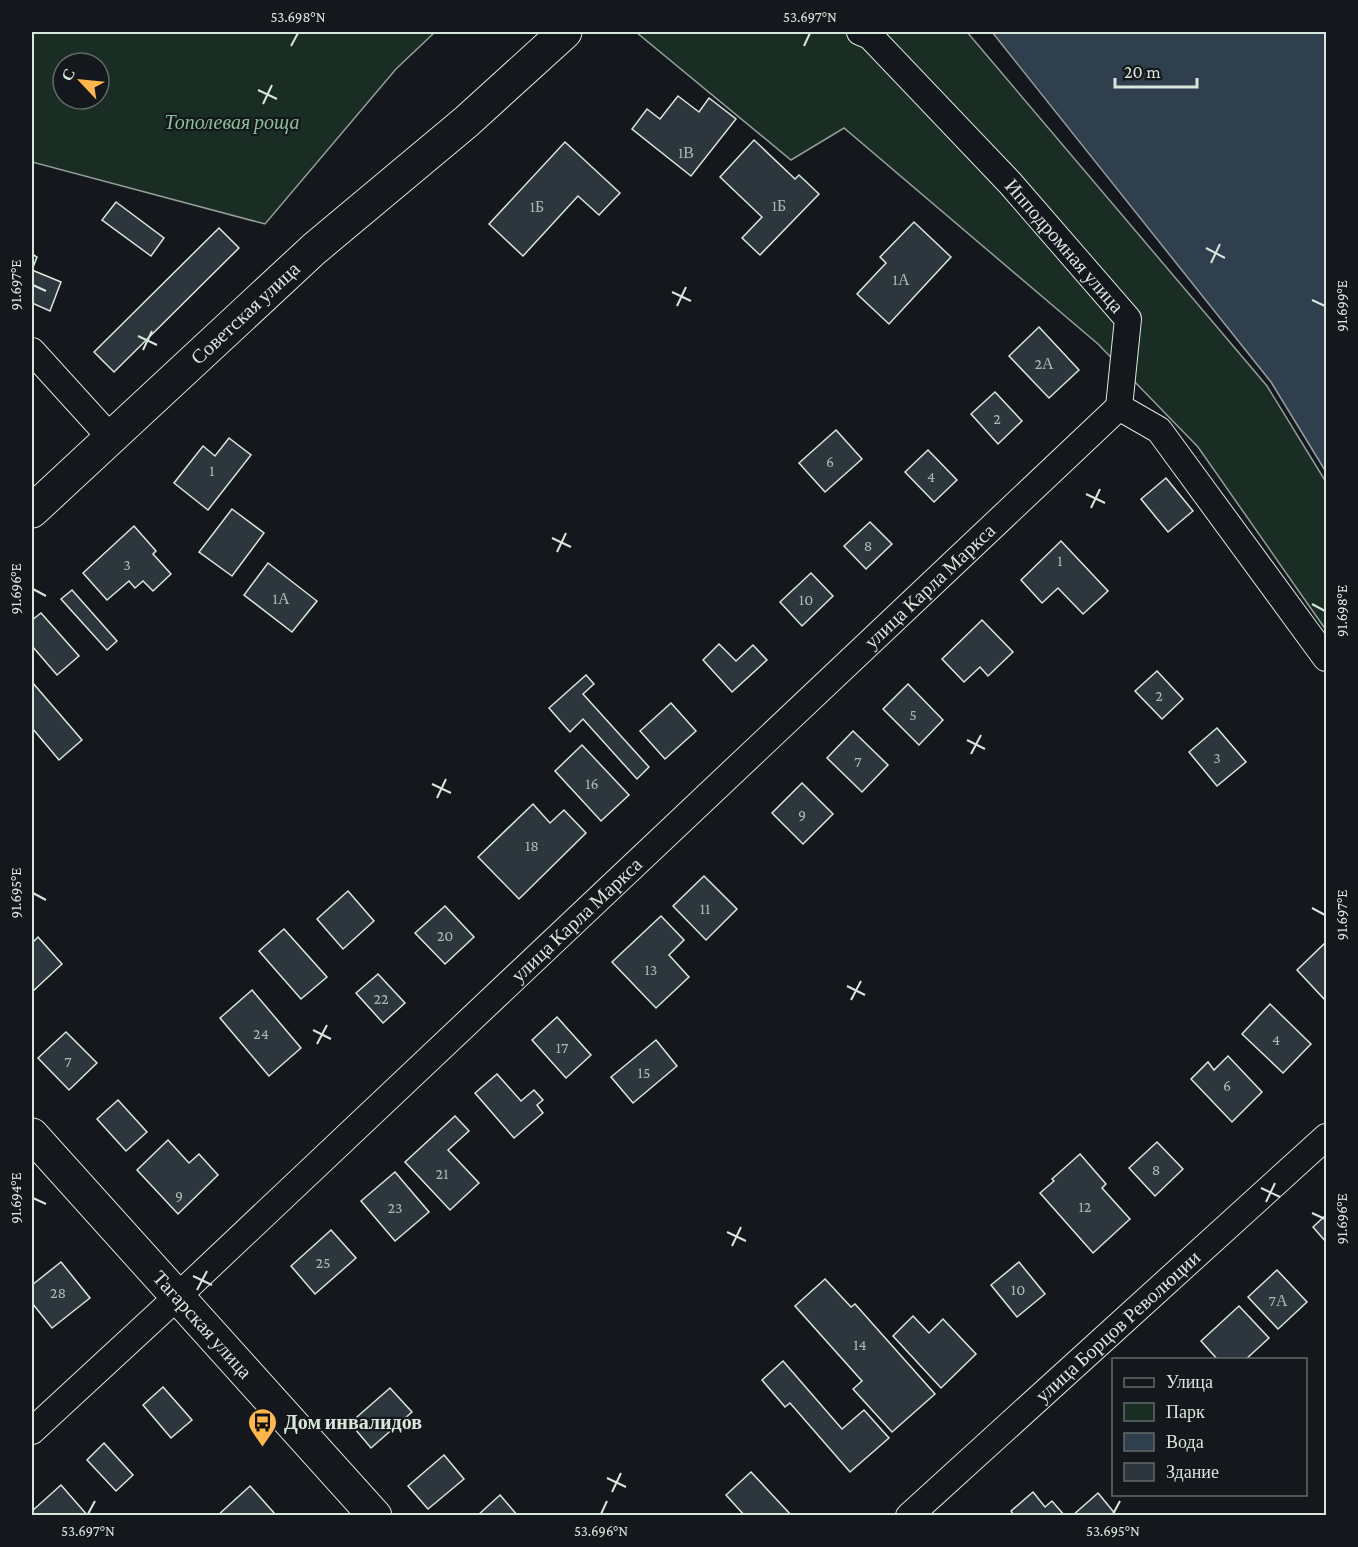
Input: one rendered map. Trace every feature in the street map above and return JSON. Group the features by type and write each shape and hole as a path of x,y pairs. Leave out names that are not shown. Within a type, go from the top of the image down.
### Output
{"street":[{"name":"Советская улица","path":"32,511 314,249 466,122 565,32"},
{"name":"Ипподромная улица","path":"860,32 870,36 1010,183 1128,319 1119,407"},
{"path":"32,351 111,438"},
{"path":"1119,407 1159,430 1326,658"},
{"name":"улица Карла Маркса","path":"32,1431 177,1297 1119,407"},
{"name":"Тагарская улица","path":"32,1135 375,1515"},
{"name":"улица Борцов Революции","path":"909,1515 1326,1137"}],"green space":[{"name":"Тополевая роща","path":"32,32 435,32 396,69 265,224 32,162"},
{"path":"636,32 967,32 1267,386 1326,482 1326,630 1198,447 1098,344 844,128 791,160"}],"water":[{"path":"992,32 1326,32 1326,472 1271,382"}],"building":[{"path":"678,96 699,112 709,98 736,119 691,176 632,129 647,109 660,119"},
{"path":"754,140 795,179 799,175 819,194 760,255 742,238 762,217 720,177"},
{"path":"565,142 620,193 599,215 578,196 523,256 489,224"},
{"path":"116,202 164,238 151,256 102,220"},
{"path":"914,222 951,257 889,324 857,294 886,263 880,257"},
{"path":"219,228 239,248 114,372 94,352"},
{"path":"32,254 37,257 32,270"},
{"path":"32,270 61,282 50,311 32,303"},
{"path":"1039,327 1079,370 1049,398 1009,356"},
{"path":"995,392 1022,421 998,444 971,414"},
{"path":"836,430 862,459 825,492 799,463"},
{"path":"229,438 251,455 208,510 174,483 203,446 215,456"},
{"path":"928,450 957,480 934,502 905,472"},
{"path":"1166,478 1193,511 1168,532 1141,499"},
{"path":"232,509 264,533 232,576 199,552"},
{"path":"870,522 892,544 866,569 844,546"},
{"path":"134,526 156,551 153,554 171,574 153,591 143,581 135,588 129,581 107,600 83,573"},
{"path":"1061,541 1108,591 1083,614 1058,588 1042,603 1021,580"},
{"path":"268,563 317,601 292,632 244,595"},
{"path":"811,573 833,596 802,626 780,602"},
{"path":"72,590 117,641 107,650 61,599"},
{"path":"41,613 79,656 57,675 32,646 32,620"},
{"path":"982,620 1013,652 988,676 980,667 964,682 942,659"},
{"path":"719,644 736,661 753,645 767,660 732,692 703,660"},
{"path":"1157,671 1183,699 1162,719 1135,691"},
{"path":"586,675 594,684 583,694 649,767 637,779 583,719 570,732 549,708"},
{"path":"32,682 82,740 59,760 32,728"},
{"path":"908,684 943,720 919,745 883,709"},
{"path":"671,703 696,731 665,759 640,731"},
{"path":"1217,728 1246,762 1217,786 1189,752"},
{"path":"853,731 888,765 862,792 827,758"},
{"path":"582,745 629,795 601,821 555,771"},
{"path":"802,783 833,814 803,844 772,813"},
{"path":"533,804 550,823 564,810 586,833 519,899 478,857"},
{"path":"704,876 737,909 706,940 673,906"},
{"path":"348,891 374,921 343,949 317,919"},
{"path":"445,906 474,937 445,964 415,933"},
{"path":"661,916 684,940 669,955 689,977 656,1008 612,962"},
{"path":"284,929 327,977 301,999 259,951"},
{"path":"38,937 62,964 32,992 32,943"},
{"path":"1324,944 1326,947 1326,1001 1297,970"},
{"path":"378,974 405,1003 383,1023 356,993"},
{"path":"252,990 301,1048 269,1076 220,1018"},
{"path":"1270,1004 1311,1044 1283,1073 1242,1034"},
{"path":"557,1017 591,1055 566,1078 532,1040"},
{"path":"66,1032 97,1063 69,1090 38,1058"},
{"path":"656,1040 677,1066 633,1103 611,1077"},
{"path":"1228,1056 1262,1092 1232,1122 1191,1079 1208,1062 1214,1070"},
{"path":"497,1074 521,1101 534,1090 543,1100 537,1105 543,1113 514,1138 475,1093"},
{"path":"118,1100 147,1132 126,1151 97,1119"},
{"path":"455,1116 469,1131 448,1150 479,1183 450,1210 405,1162"},
{"path":"168,1140 189,1163 199,1154 218,1175 178,1214 137,1170"},
{"path":"1157,1142 1183,1169 1155,1196 1129,1168"},
{"path":"1080,1154 1106,1184 1102,1188 1130,1219 1093,1253 1040,1193"},
{"path":"395,1172 429,1212 395,1241 361,1201"},
{"path":"1326,1215 1326,1242 1313,1227"},
{"path":"331,1230 356,1258 315,1294 291,1266"},
{"path":"61,1262 90,1298 52,1328 32,1303 32,1285"},
{"path":"1019,1262 1045,1294 1017,1317 991,1285"},
{"path":"1277,1270 1307,1302 1278,1329 1248,1297"},
{"path":"825,1279 851,1307 855,1304 935,1394 892,1432 853,1389 862,1381 795,1306"},
{"path":"1239,1306 1269,1338 1247,1358 1216,1358 1201,1341"},
{"path":"913,1316 929,1333 943,1319 976,1354 941,1388 893,1336"},
{"path":"783,1361 842,1429 864,1410 889,1438 850,1472 790,1403 785,1407 762,1380"},
{"path":"163,1387 192,1420 171,1438 143,1405"},
{"path":"390,1388 412,1412 371,1448 350,1423"},
{"path":"104,1443 133,1475 116,1491 87,1460"},
{"path":"444,1455 464,1479 428,1509 408,1486"},
{"path":"751,1472 792,1516 745,1516 726,1495"},
{"path":"61,1485 88,1516 32,1516 32,1511"},
{"path":"250,1486 275,1514 273,1516 217,1516"},
{"path":"1033,1492 1045,1507 1052,1501 1065,1516 1014,1516 1011,1511"},
{"path":"1098,1493 1117,1516 1072,1516"},
{"path":"500,1495 518,1516 477,1516"}],"place":[{"name":"Дом инвалидов","path":"263,1448"}]}
